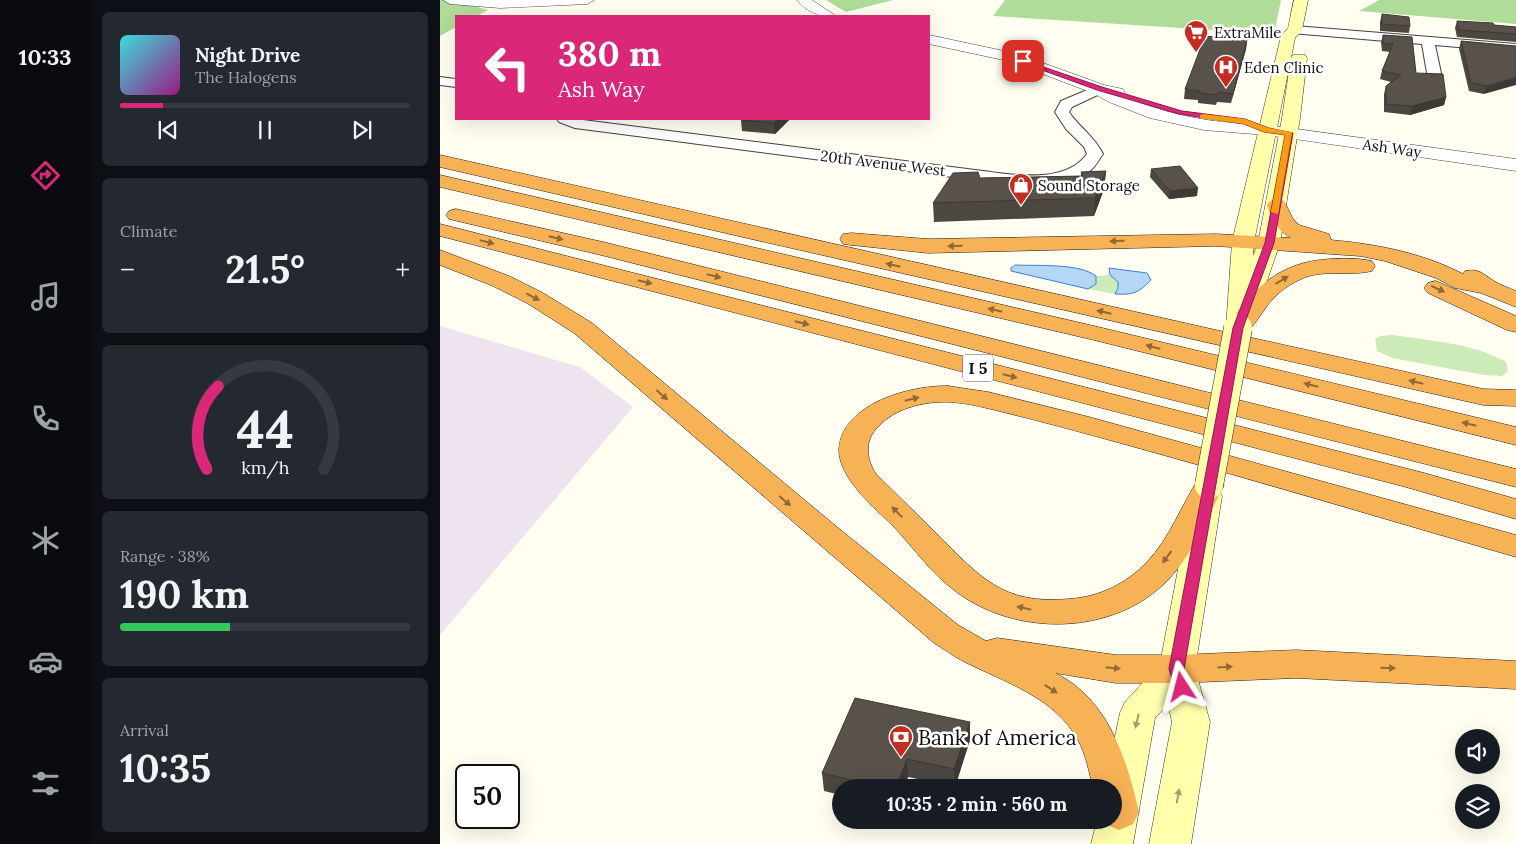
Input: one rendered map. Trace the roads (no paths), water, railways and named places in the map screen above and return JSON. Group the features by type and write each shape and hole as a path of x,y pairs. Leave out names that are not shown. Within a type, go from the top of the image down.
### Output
{"highway":[{"path":"440,160 827,235 891,244 928,246 1166,240 1270,243 1360,249 1444,274 1463,283 1487,287 1516,300"},
{"path":"440,160 747,232 1483,397 1516,398"},
{"path":"440,181 1094,332 1516,436"},
{"path":"464,187 876,305 1516,467"},
{"path":"1277,204 1281,220 1296,232 1320,239 1394,247 1438,261 1480,280 1487,287"},
{"path":"440,212 613,251 1516,478"},
{"name":"I 5","path":"440,230 1385,472 1516,509"},
{"path":"440,257 501,281 534,298 583,328 826,535 946,634 974,652 1048,686 1064,698 1084,717 1095,734 1106,762 1109,779"},
{"path":"1238,328 1250,309 1264,294 1284,278 1313,267 1346,265 1382,269 1418,280 1516,324"},
{"path":"1209,484 1175,546 1148,580 1118,600 1096,608 1065,613 1045,612 1005,604 987,596 965,582 866,481 853,459 853,446 857,435 865,424 891,405 924,396 960,395 1033,410 1331,491 1516,546"},
{"path":"946,634 982,648 1009,654 1116,669 1177,669 1296,664 1516,675"}],"main road":[{"path":"1170,844 1191,722 1177,669 1238,328 1243,242 1288,36 1295,30 1301,0"},
{"path":"1238,328 1270,243 1289,133 1302,37 1295,30"},
{"path":"1121,779 1138,713 1177,669"}],"street":[{"path":"450,0 500,4 586,0"},
{"path":"804,0 813,8 827,15"},
{"path":"1295,30 1516,48"},
{"name":"Ash Way","path":"930,40 1012,57 1099,89 1116,99 1184,121 1242,131 1267,130 1516,165"},
{"path":"1428,41 1434,73"},
{"path":"440,81 455,83"},
{"name":"20th Avenue West","path":"566,120 575,124 969,174 1042,179 1085,168 1092,161 1095,154 1091,145 1071,126 1062,112 1066,104 1099,89"}],"water":[{"path":"1015,265 1057,266 1080,269 1096,276 1096,284 1088,289 1011,271 1011,268"},
{"path":"1109,268 1147,273 1151,280 1143,288 1135,292 1115,294 1118,282 1110,275"}],"place":[{"name":"ExtraMile","path":"1196,53"},
{"name":"Eden Clinic","path":"1226,88"},
{"name":"Sound Storage","path":"1021,206"},
{"name":"Bank of America","path":"901,758"}]}
